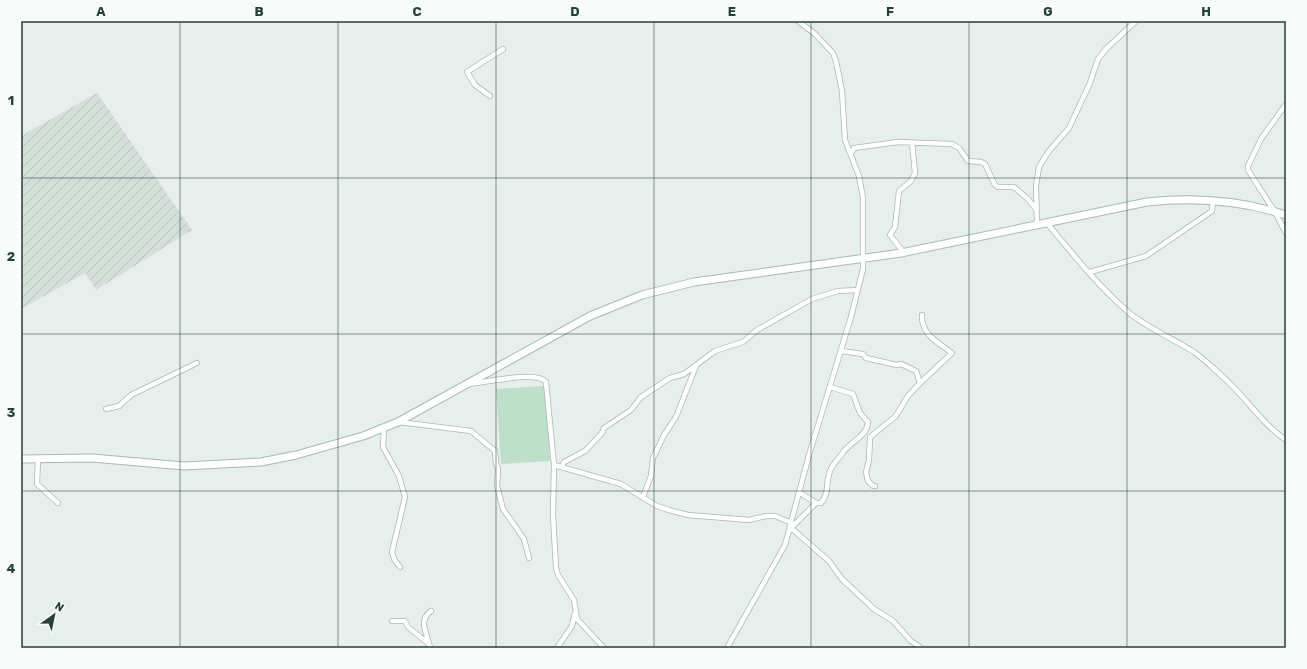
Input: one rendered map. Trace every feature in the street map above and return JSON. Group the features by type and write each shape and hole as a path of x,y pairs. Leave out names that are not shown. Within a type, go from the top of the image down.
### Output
{"main road":[{"path":"21,459 92,458 184,466 260,462 330,447 398,422 590,316 642,295 694,282 904,252 1148,202 1181,199 1213,200 1253,206 1286,215"}],"street":[{"path":"727,648 757,592 776,564 791,525 799,492 858,290 863,258 863,198 859,176 843,133 842,91 833,53 815,34 798,21"},
{"path":"1037,225 1036,180 1039,167 1049,151 1068,128 1090,83 1098,59 1106,49 1136,21"},
{"path":"490,96 475,85 467,72 503,49"},
{"path":"1286,104 1261,139 1248,166 1250,176 1275,212 1286,233"},
{"path":"851,154 854,148 863,146 878,146 898,142 947,143 955,145 968,161 981,162 985,164 995,185 998,187 1014,187 1028,199 1036,209"},
{"path":"904,252 890,235 895,227 898,191 911,181 915,173 912,143"},
{"path":"1090,272 1146,256 1212,211 1213,200"},
{"path":"1047,223 1127,311 1155,330 1195,353 1228,381 1252,406 1267,426 1286,440"},
{"path":"562,466 564,462 585,451 602,433 604,428 631,410 641,397 670,378 684,374 715,351 743,342 757,330 812,299 838,291 858,290"},
{"path":"875,486 868,481 866,472 869,460 870,437 895,417 908,396 952,353 925,332 922,323 922,315"},
{"path":"841,351 863,354 866,358 897,365 901,364 916,371 920,383"},
{"path":"106,409 119,406 131,395 197,362"},
{"path":"643,497 652,476 653,458 664,435 676,417 696,366"},
{"path":"466,384 489,383 522,376 544,379 547,387 554,465 553,515 556,568 558,575 574,600 575,611 580,624 604,648"},
{"path":"791,525 816,503 821,503 826,497 830,470 843,451 865,432 868,426 868,422 860,413 853,394 830,387"},
{"path":"398,422 471,431 495,451 498,469 497,486 503,509 524,539 528,558"},
{"path":"384,427 383,447 398,476 405,497 392,552 394,559 400,567"},
{"path":"38,458 37,484 58,503"},
{"path":"554,465 622,484 657,506 688,515 749,520 766,516 775,516 791,525 829,561 842,579 874,609 885,614 911,641 920,647"},
{"path":"799,492 816,503"},
{"path":"429,646 423,628 423,623 426,614 431,611"},
{"path":"557,648 572,626 575,611"},
{"path":"392,621 405,621 408,627 429,646"}],"shaded area":[{"path":"97,93 192,230 96,290 85,273 21,309 21,136"}],"green space":[{"path":"545,386 550,461 501,464 496,389"}]}
